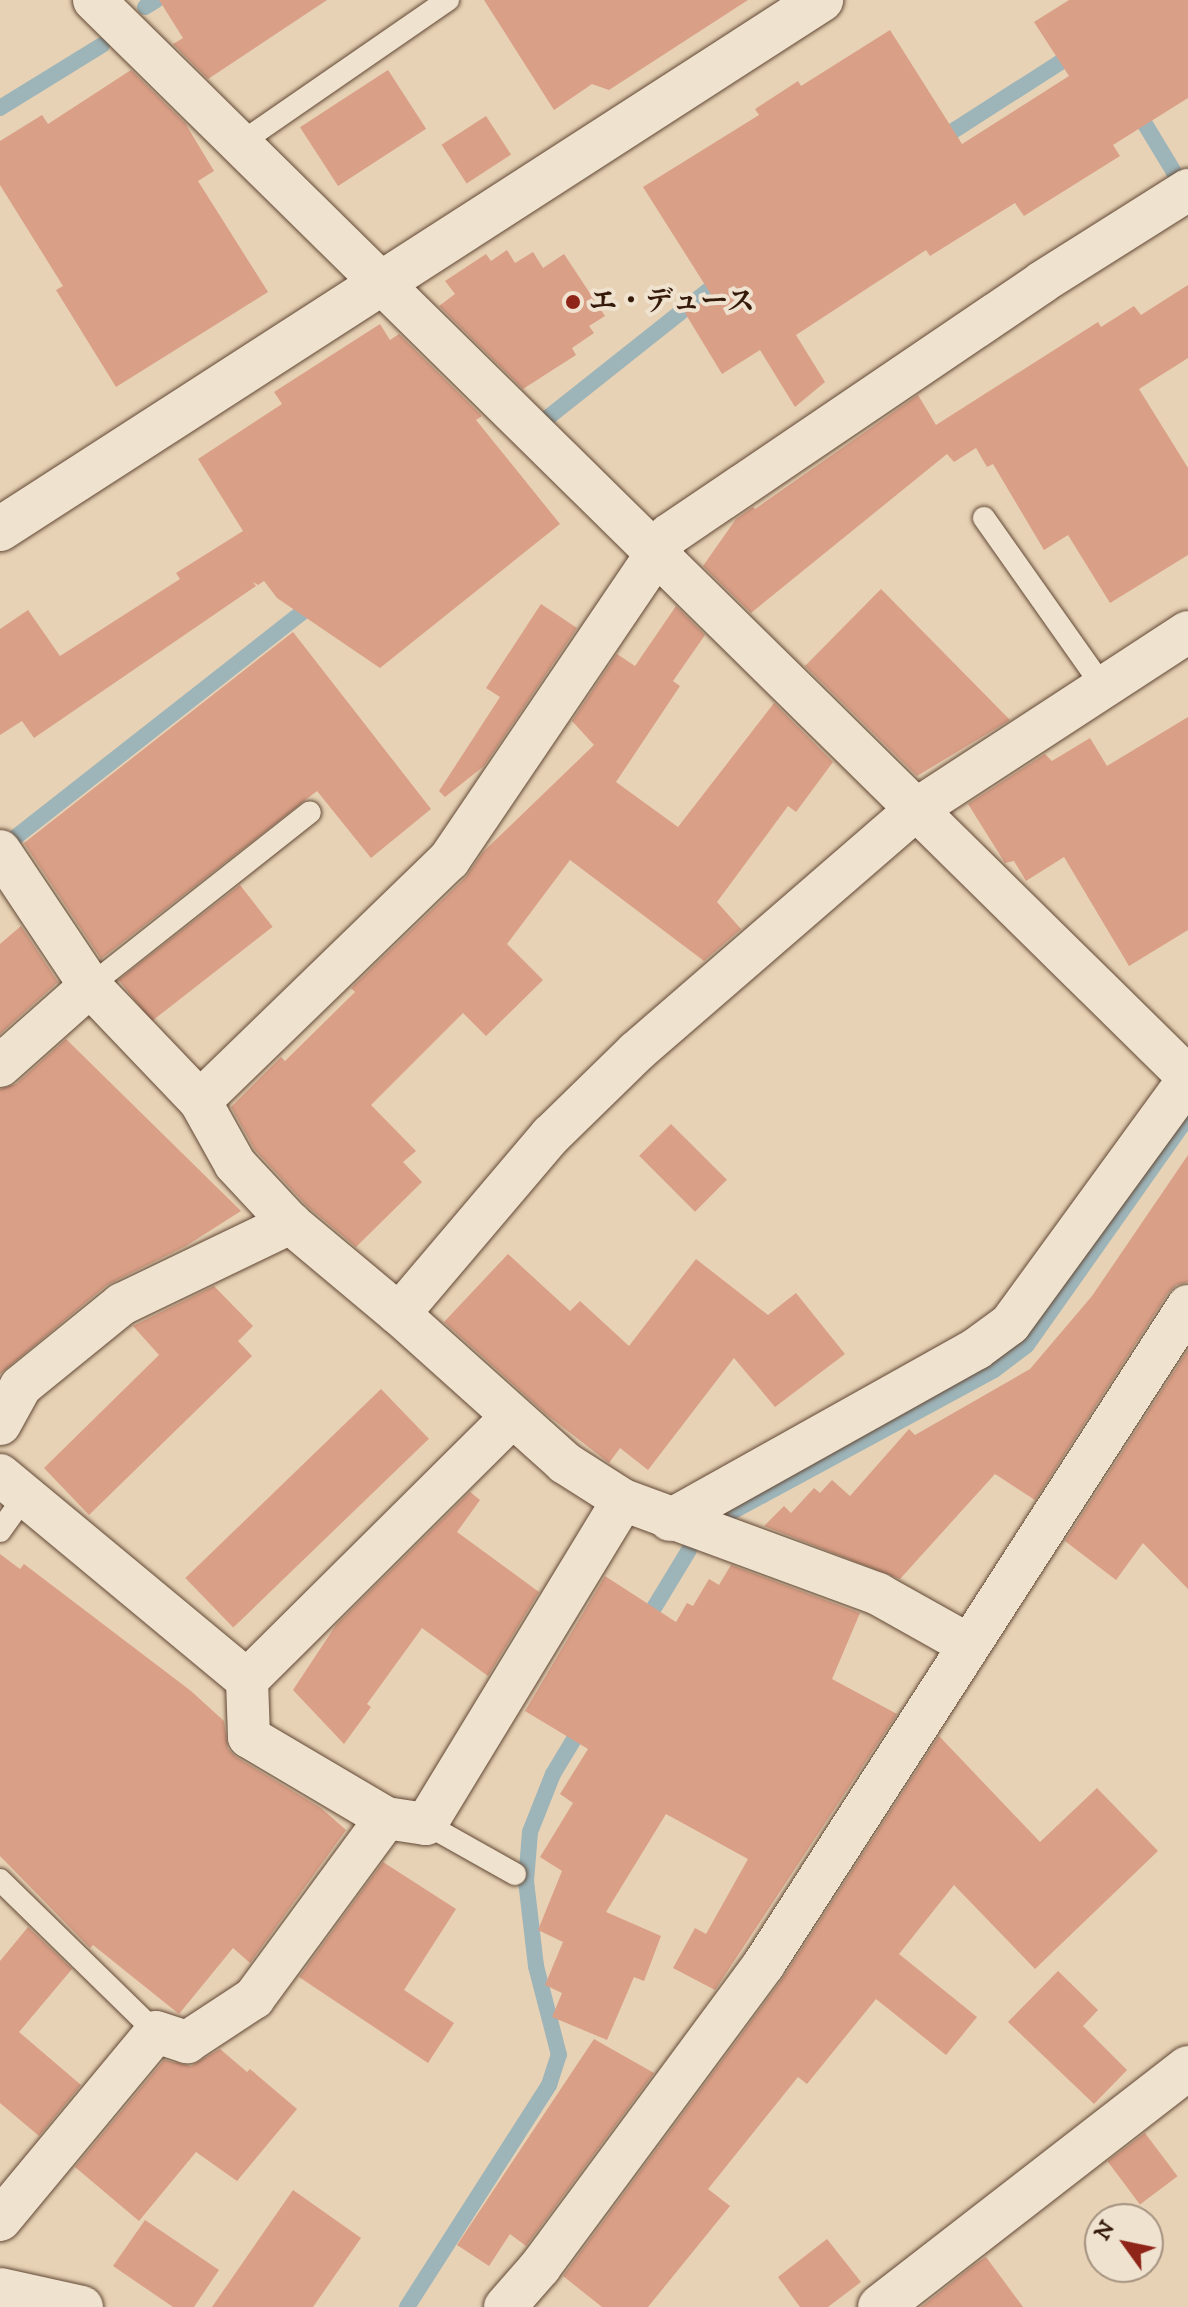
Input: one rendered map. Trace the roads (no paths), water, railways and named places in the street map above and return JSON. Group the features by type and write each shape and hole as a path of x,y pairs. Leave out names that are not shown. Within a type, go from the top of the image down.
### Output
{"street":[{"path":"94,0 379,284 918,808 1188,1078 1010,1324 976,1349 670,1520"},
{"path":"0,529 821,0"},
{"path":"200,1101 449,860 669,535 1042,282 1188,190"},
{"path":"399,1314 551,1135 604,1083 918,808 1188,632"},
{"path":"0,851 90,986 200,1101 235,1164 290,1223 399,1314 565,1463 623,1500 670,1520 878,1594 969,1645"},
{"path":"0,1066 90,986"},
{"path":"0,1424 10,1378 122,1304 290,1223"},
{"path":"505,2307 540,2267 764,1964 1188,1306"},
{"path":"406,1821 249,1737 247,1680 512,1417"},
{"path":"13,1486 247,1680"},
{"path":"0,2220 156,2032 187,2042 254,1998 406,1821 623,1500"},
{"path":"880,2307 1188,2068"},
{"path":"0,2289 82,2307"}],"lane":[{"path":"239,144 448,0"},
{"path":"984,518 1103,687"},
{"path":"90,986 310,812"},
{"path":"0,1531 13,1486"},
{"path":"406,1821 515,1874"},
{"path":"0,1880 156,2032"}],"waterway":[{"path":"145,7 156,0"},
{"path":"0,108 102,45"},
{"path":"936,142 1078,51"},
{"path":"1134,106 1177,177"},
{"path":"541,423 724,278"},
{"path":"17,836 318,600"},
{"path":"715,1521 994,1370 1027,1345 1188,1117"},
{"path":"643,1626 689,1550"},
{"path":"407,2307 549,2085 559,2055 536,1966 526,1881 530,1832 553,1774 583,1724"}],"place":[{"name":"エ・デュース","path":"573,302"}]}
